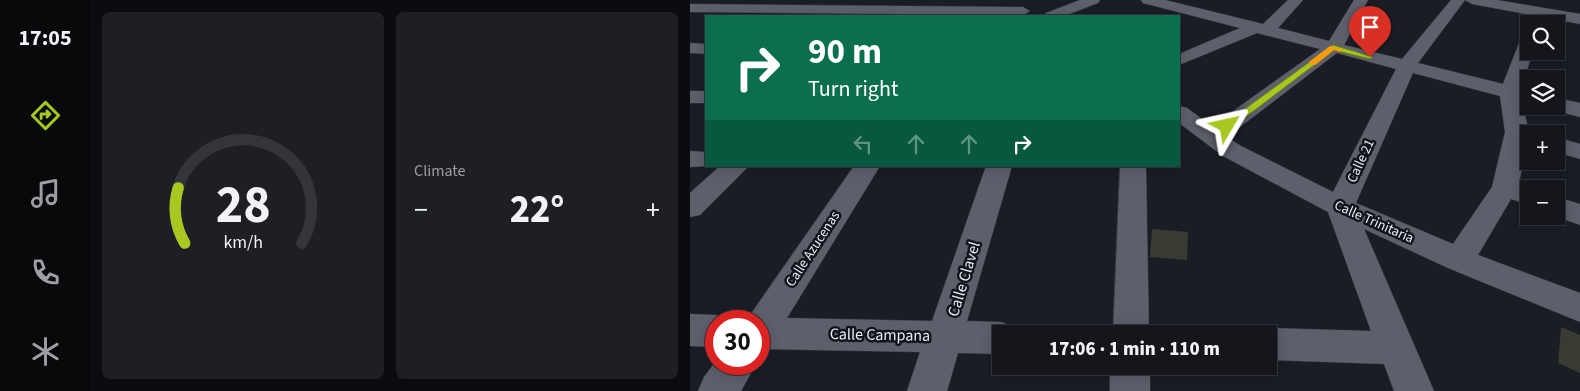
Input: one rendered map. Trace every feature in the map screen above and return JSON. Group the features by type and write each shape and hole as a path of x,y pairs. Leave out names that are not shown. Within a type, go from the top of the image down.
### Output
{"street":[{"path":"690,17 732,0"},
{"path":"765,10 785,0"},
{"path":"832,11 850,0"},
{"path":"908,14 924,0"},
{"path":"1005,0 1029,14"},
{"path":"1054,15 1093,0"},
{"path":"1148,0 1180,13 1262,29 1520,94"},
{"path":"1180,13 1213,0"},
{"path":"1180,60 1262,29 1296,0"},
{"path":"1212,137 1333,48 1361,0"},
{"name":"Calle 21","path":"1340,207 1406,66 1458,0"},
{"path":"1472,0 1580,19"},
{"path":"1540,12 1580,5"},
{"path":"690,8 908,14 1029,14"},
{"path":"690,48 705,48"},
{"path":"690,97 705,97"},
{"path":"1565,106 1579,110"},
{"name":"Calle Trinitaria","path":"1180,114 1232,151 1340,207 1459,260 1580,308"},
{"path":"1565,147 1580,152"},
{"path":"690,159 705,159"},
{"path":"1459,260 1517,192 1520,162"},
{"path":"690,208 735,167"},
{"name":"Calle Azucenas","path":"770,316 866,167"},
{"name":"Calle Clavel","path":"927,391 999,167"},
{"path":"1131,325 1133,167"},
{"path":"1340,207 1414,391"},
{"path":"1565,209 1580,215"},
{"path":"690,330 705,331"},
{"name":"Calle Campana","path":"770,333 992,338"},
{"path":"1277,344 1396,348"},
{"path":"718,391 729,375"},
{"path":"1130,375 1130,391"}],"building":[{"path":"1152,229 1188,232 1187,260 1150,257"},
{"path":"1561,327 1580,335 1580,373 1558,363"}],"slow traffic":[{"path":"1312,63 1333,48 1340,50"}],"route":[{"path":"1227,126 1333,48 1370,57"}]}
